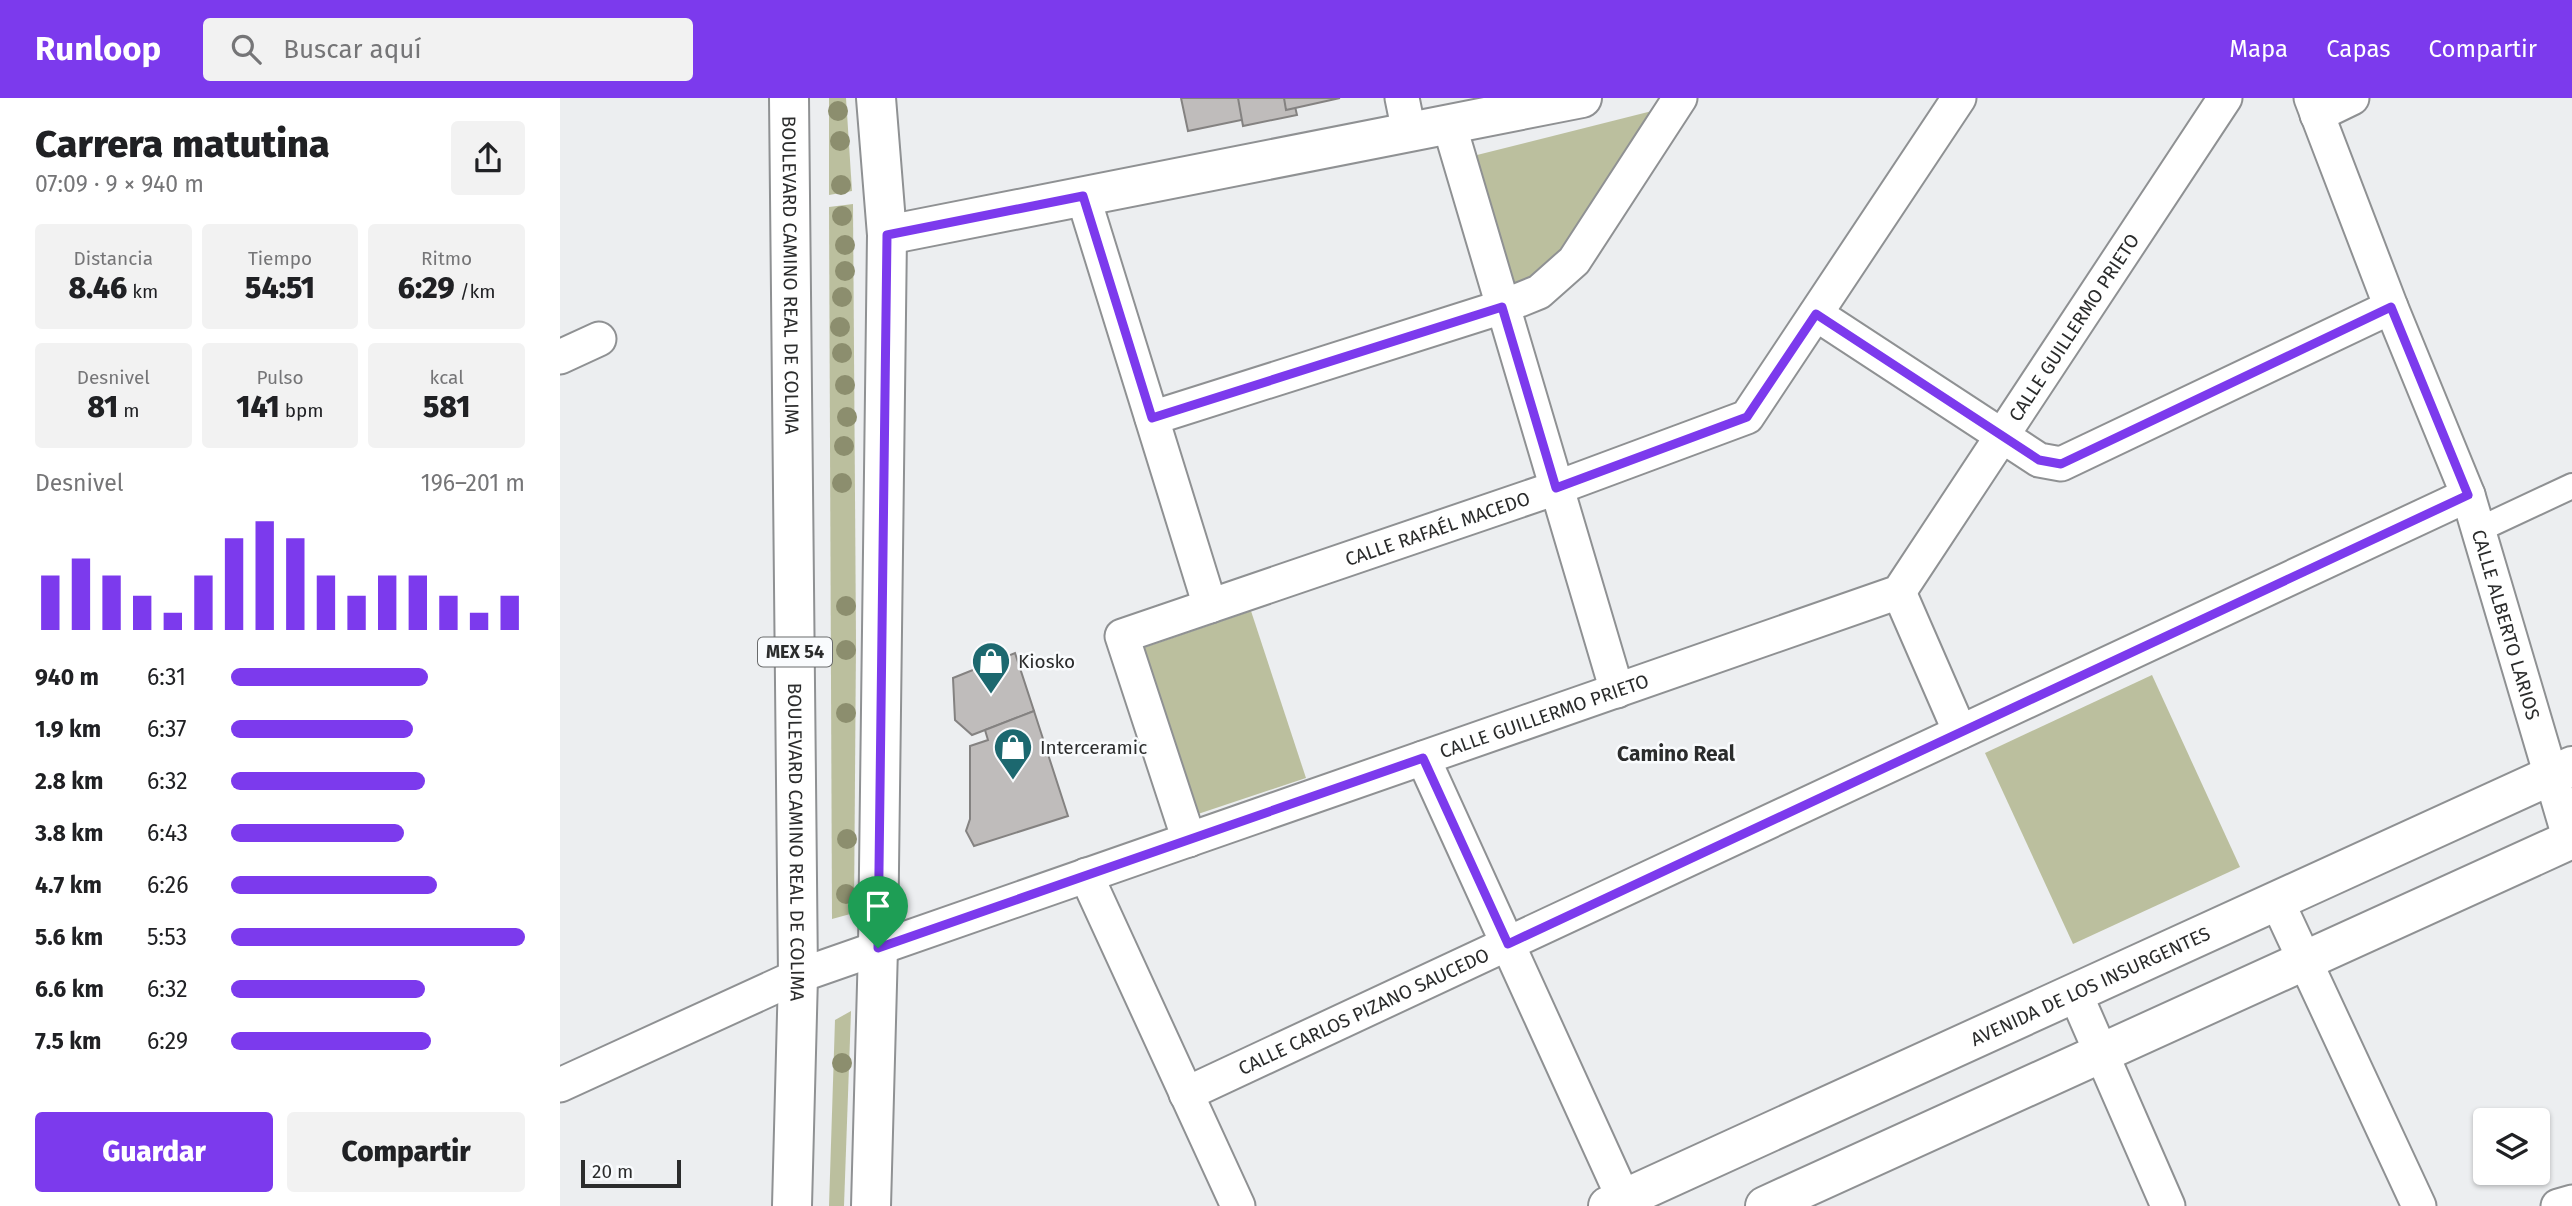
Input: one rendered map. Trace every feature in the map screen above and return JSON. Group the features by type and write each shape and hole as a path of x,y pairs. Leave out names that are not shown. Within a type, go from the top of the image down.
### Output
{"street":[{"name":"BOULEVARD CAMINO REAL DE COLIMA","path":"789,98 799,976 792,1206"},
{"path":"871,1206 878,948 887,235 876,98"},
{"path":"887,235 1083,196 1406,115 1449,124 1582,98"},
{"path":"1152,418 1502,307 1539,292 1574,261 1680,98"},
{"name":"CALLE RAFAÉL MACEDO","path":"1189,840 1122,636 1556,488 1747,417 1959,98"},
{"name":"CALLE GUILLERMO PRIETO","path":"560,1085 799,976 1899,592 2225,98"},
{"path":"2314,106 2352,98"},
{"name":"CALLE ALBERTO LARIOS","path":"2314,106 2391,307 2468,495 2562,771 2571,840"},
{"path":"1449,124 1617,691"},
{"path":"1083,196 1210,606"},
{"path":"1816,314 2039,460 2061,464 2391,307"},
{"path":"560,357 599,339"},
{"path":"2478,530 2572,486"},
{"name":"CALLE CARLOS PIZANO SAUCEDO","path":"1186,1094 2468,495"},
{"path":"1899,592 1960,732"},
{"path":"1423,758 1508,944 1620,1204"},
{"name":"AVENIDA DE LOS INSURGENTES","path":"1620,1204 2562,771"},
{"path":"1765,1206 2571,840"},
{"path":"1087,875 1238,1206"},
{"path":"2277,901 2419,1206"},
{"path":"2075,993 2168,1206"},
{"path":"2558,1206 2572,1202"}],"green space":[{"path":"829,98 846,98 852,191 829,195"},
{"path":"1656,110 1563,256 1536,281 1507,289 1469,157"},
{"path":"853,204 856,642 854,913 832,919 829,207"},
{"path":"1251,611 1306,778 1195,815 1140,649"},
{"path":"2152,675 2240,867 2073,944 1985,753"},
{"path":"851,1011 844,1206 829,1206 835,1020"}],"building":[{"path":"1181,98 1247,98 1251,118 1188,131"},
{"path":"1238,98 1293,98 1297,115 1243,126"},
{"path":"1284,98 1340,98 1286,110"},
{"name":"Kiosko","path":"1015,653 1034,711 972,735 955,720 953,678"},
{"name":"Interceramic","path":"1034,711 1068,816 974,846 966,831 970,819 970,746 988,740 985,730"}],"place":[{"name":"Kiosko","path":"991,695"},
{"name":"Interceramic","path":"1013,781"}],"district":[{"name":"Camino Real","path":"1676,754"}],"route":[{"path":"1083,196 1152,418 1502,307 1556,488 1747,417 1816,314 2039,460 2061,464 2391,307 2468,495 1508,944 1423,758 878,948 887,235 1083,196"}]}
